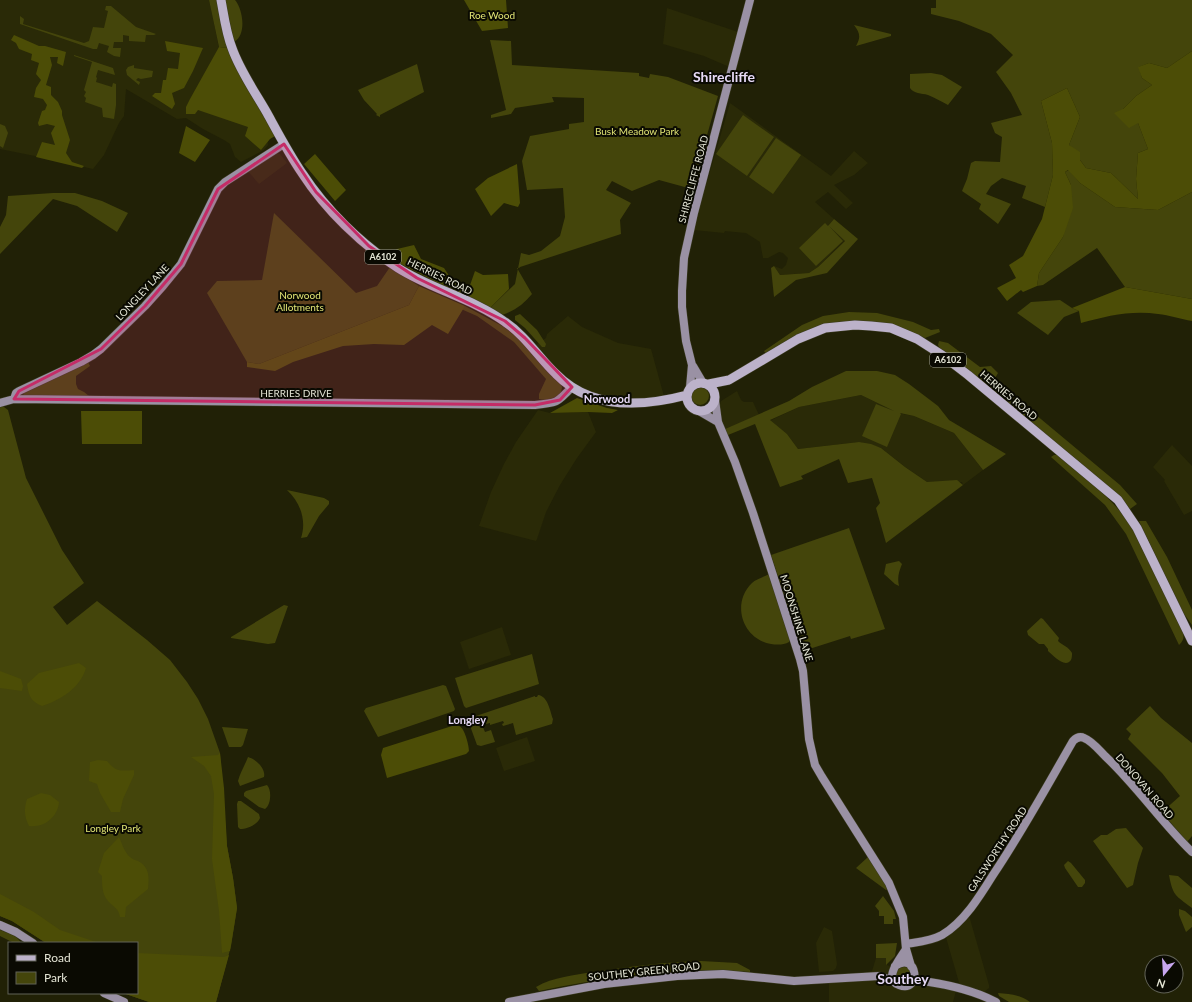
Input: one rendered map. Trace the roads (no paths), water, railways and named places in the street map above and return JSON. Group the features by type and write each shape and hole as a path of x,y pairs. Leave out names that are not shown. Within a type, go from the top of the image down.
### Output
{"main road":[{"name":"HERRIES ROAD","path":"221,0 227,34 237,60 302,174 331,210 369,246 382,257 411,275 486,310 505,321 525,338 555,374 572,387 598,400 621,403 671,399"},
{"name":"HERRIES ROAD","path":"729,380 798,339 825,328 855,325 891,328 917,338 968,375 1118,500 1137,528 1192,641"},
{"name":"A6102","path":"671,399 689,391 694,384 706,384 729,380"},
{"name":"A6102","path":"671,399 699,411 707,409 713,404 715,398 729,380"},
{"path":"706,384 713,389 715,398"},
{"path":"689,391 687,398 690,406"}],"street":[{"name":"SHIRECLIFFE ROAD","path":"689,391 692,366 683,322 682,291 684,258 694,212 750,0"},
{"name":"LONGLEY LANE","path":"0,403 14,399 16,393 19,391 81,362 101,349 145,306 181,264 218,189 225,182 284,144"},
{"name":"SHIRECLIFFE ROAD","path":"692,366 706,384"},
{"name":"HERRIES DRIVE","path":"14,399 535,405 554,403 560,400 572,387"},
{"name":"MOONSHINE LANE","path":"715,398 718,422 735,462 755,519 798,652 803,671 808,740 816,765 825,783 889,883 901,910 906,946 913,968"},
{"path":"699,411 718,422"},
{"name":"GALSWORTHY ROAD","path":"906,946 931,940 942,935 968,911 1011,849 1073,741 1081,737"},
{"name":"DONOVAN ROAD","path":"1081,737 1090,742 1112,762 1167,826 1192,852"},
{"path":"0,925 16,932 31,942"},
{"path":"906,946 894,968 892,977 894,981 898,985 905,986 911,984 915,977 913,968"},
{"path":"894,968 901,963 905,963 932,982"},
{"name":"SOUTHEY GREEN ROAD","path":"879,976 894,968"},
{"name":"SOUTHEY GREEN ROAD","path":"509,1002 604,984 677,976 723,974 794,981 879,976 894,981"},
{"path":"914,980 932,982 978,994 996,1002"},
{"path":"106,994 124,1002"}],"district":[{"name":"Shirecliffe","path":"724,77"},
{"name":"Norwood","path":"607,399"},
{"name":"Longley","path":"467,720"},
{"name":"Southey","path":"903,979"}],"park label":[{"name":"Roe Wood","path":"492,15"},
{"name":"Busk Meadow Park","path":"637,131"},
{"name":"Norwood Allotments","path":"300,300"},
{"name":"Longley Park","path":"113,828"}]}
